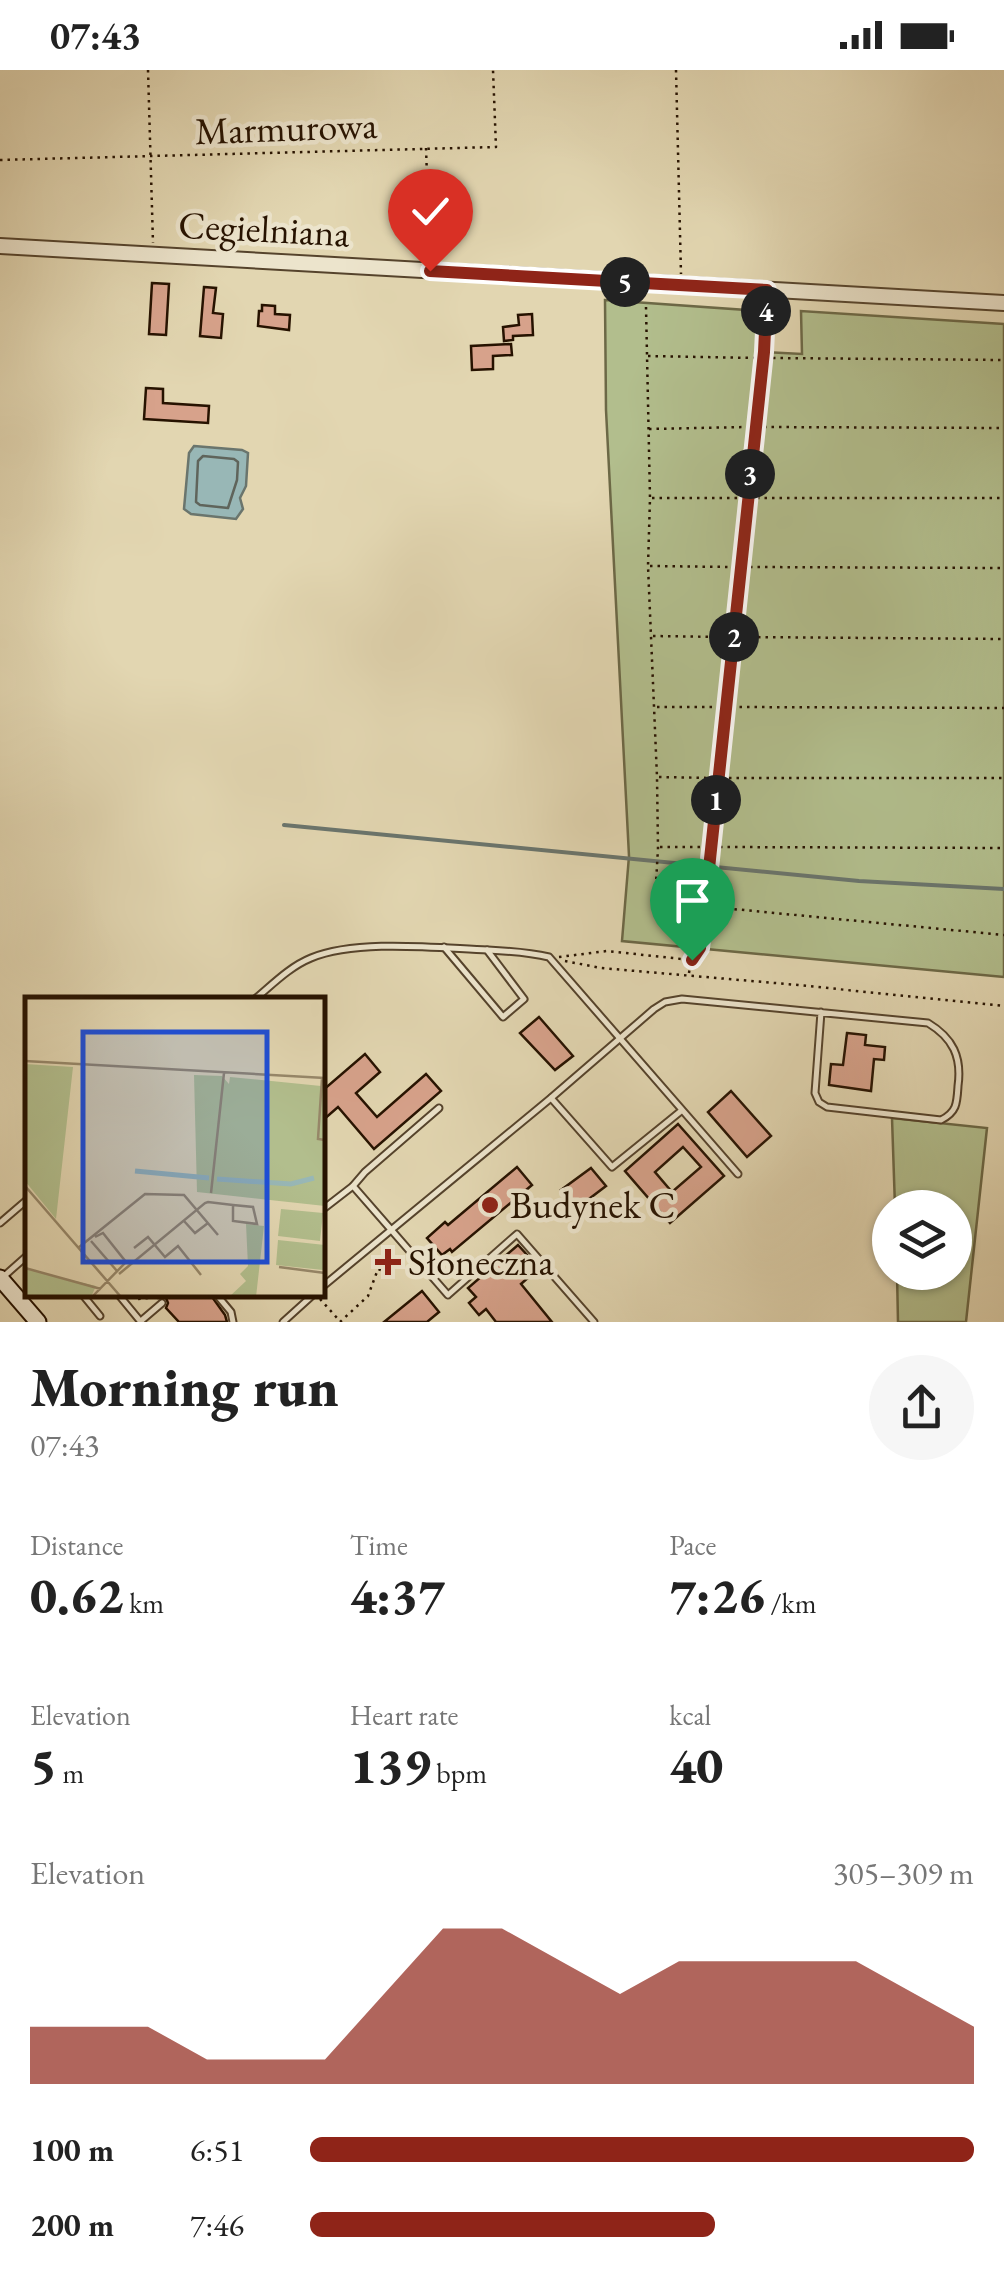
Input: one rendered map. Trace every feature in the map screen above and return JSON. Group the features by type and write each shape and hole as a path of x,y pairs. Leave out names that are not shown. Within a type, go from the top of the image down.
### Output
{"main road":[{"path":"0,1279 38,1322"}],"street":[{"name":"Cegielniana","path":"0,246 1004,303"}],"lane":[{"path":"700,948 767,290"},
{"path":"444,947 502,1017 524,999 487,950"},
{"path":"258,997 308,959 338,950 444,947 528,952 549,958 738,1174"},
{"path":"325,1285 618,1038 660,1004 676,999 821,1012 928,1023 940,1030 961,1065 952,1114 940,1120 828,1107 820,1102 815,1093 821,1012"},
{"path":"551,1098 612,1167 682,1111"},
{"path":"325,1208 439,1108"},
{"path":"352,1186 448,1295 517,1234 594,1322"},
{"path":"0,1224 25,1204"},
{"path":"0,1279 25,1258"},
{"path":"84,1297 100,1316"},
{"path":"120,1297 141,1322 162,1303"},
{"path":"219,1297 232,1312 234,1322"},
{"path":"283,1322 312,1297"}],"path":[{"path":"148,70 153,255"},
{"name":"Marmurowa","path":"0,160 496,147 493,70"},
{"path":"676,70 682,286"},
{"path":"426,148 430,271"},
{"path":"646,307 647,356 1004,360"},
{"path":"647,429 1004,428"},
{"path":"650,498 1004,498"},
{"path":"648,566 1004,568"},
{"path":"652,636 1004,639"},
{"path":"655,707 1004,708"},
{"path":"657,778 1004,778"},
{"path":"658,848 1004,848"},
{"path":"688,975 700,948"},
{"path":"549,958 606,951 692,960"},
{"path":"549,958 600,968 1004,1006"},
{"path":"318,1297 340,1322 368,1296 378,1269 392,1274"},
{"path":"147,1306 152,1300"}],"green space":[{"path":"605,300 760,311 758,349 764,352 802,354 801,311 1004,324 1004,977 622,941 629,856 606,410"},
{"path":"892,1118 987,1128 972,1267 972,1190 894,1190"},
{"path":"897,1290 969,1290 966,1322 898,1322"}],"water":[{"path":"194,446 248,453 246,486 240,498 243,509 236,519 191,514 184,509 189,453"}],"building":[{"path":"152,283 169,284 166,335 149,334"},
{"path":"204,287 216,288 213,313 223,314 221,338 200,336"},
{"path":"262,305 275,306 275,314 290,315 289,330 258,326"},
{"path":"532,314 533,335 513,336 513,340 504,341 503,327 519,325 518,315"},
{"path":"511,344 512,355 493,356 493,369 472,370 471,346"},
{"path":"146,388 163,389 163,403 209,406 208,423 144,419"},
{"path":"539,1017 573,1056 555,1070 520,1033"},
{"path":"847,1033 866,1035 865,1045 885,1047 884,1060 874,1059 871,1091 829,1085 831,1064 843,1065"},
{"path":"365,1054 380,1072 356,1093 377,1117 426,1074 441,1091 374,1149 338,1107 325,1118 325,1088"},
{"path":"731,1091 771,1136 747,1157 708,1112"},
{"path":"678,1124 724,1176 670,1223 625,1171","holes":["683,1147 701,1167 672,1192 655,1172"]},
{"name":"Budynek C","path":"517,1167 532,1185 452,1252 450,1249 442,1255 427,1238"},
{"path":"591,1168 606,1186 577,1208 561,1190"},
{"path":"518,1245 539,1268 521,1284 552,1322 496,1322 486,1309 479,1315 469,1303 476,1297 468,1288"},
{"path":"422,1291 439,1312 427,1322 384,1322"},
{"path":"212,1297 227,1322 179,1322 166,1308 166,1298 158,1298"}],"waterway":[{"path":"284,825 859,881 1004,889"}],"place":[{"name":"Budynek C","path":"490,1205"},
{"name":"Słoneczna","path":"388,1262"}],"route":[{"path":"430,271 767,290 764,352 705,906 700,948 692,960"}]}
